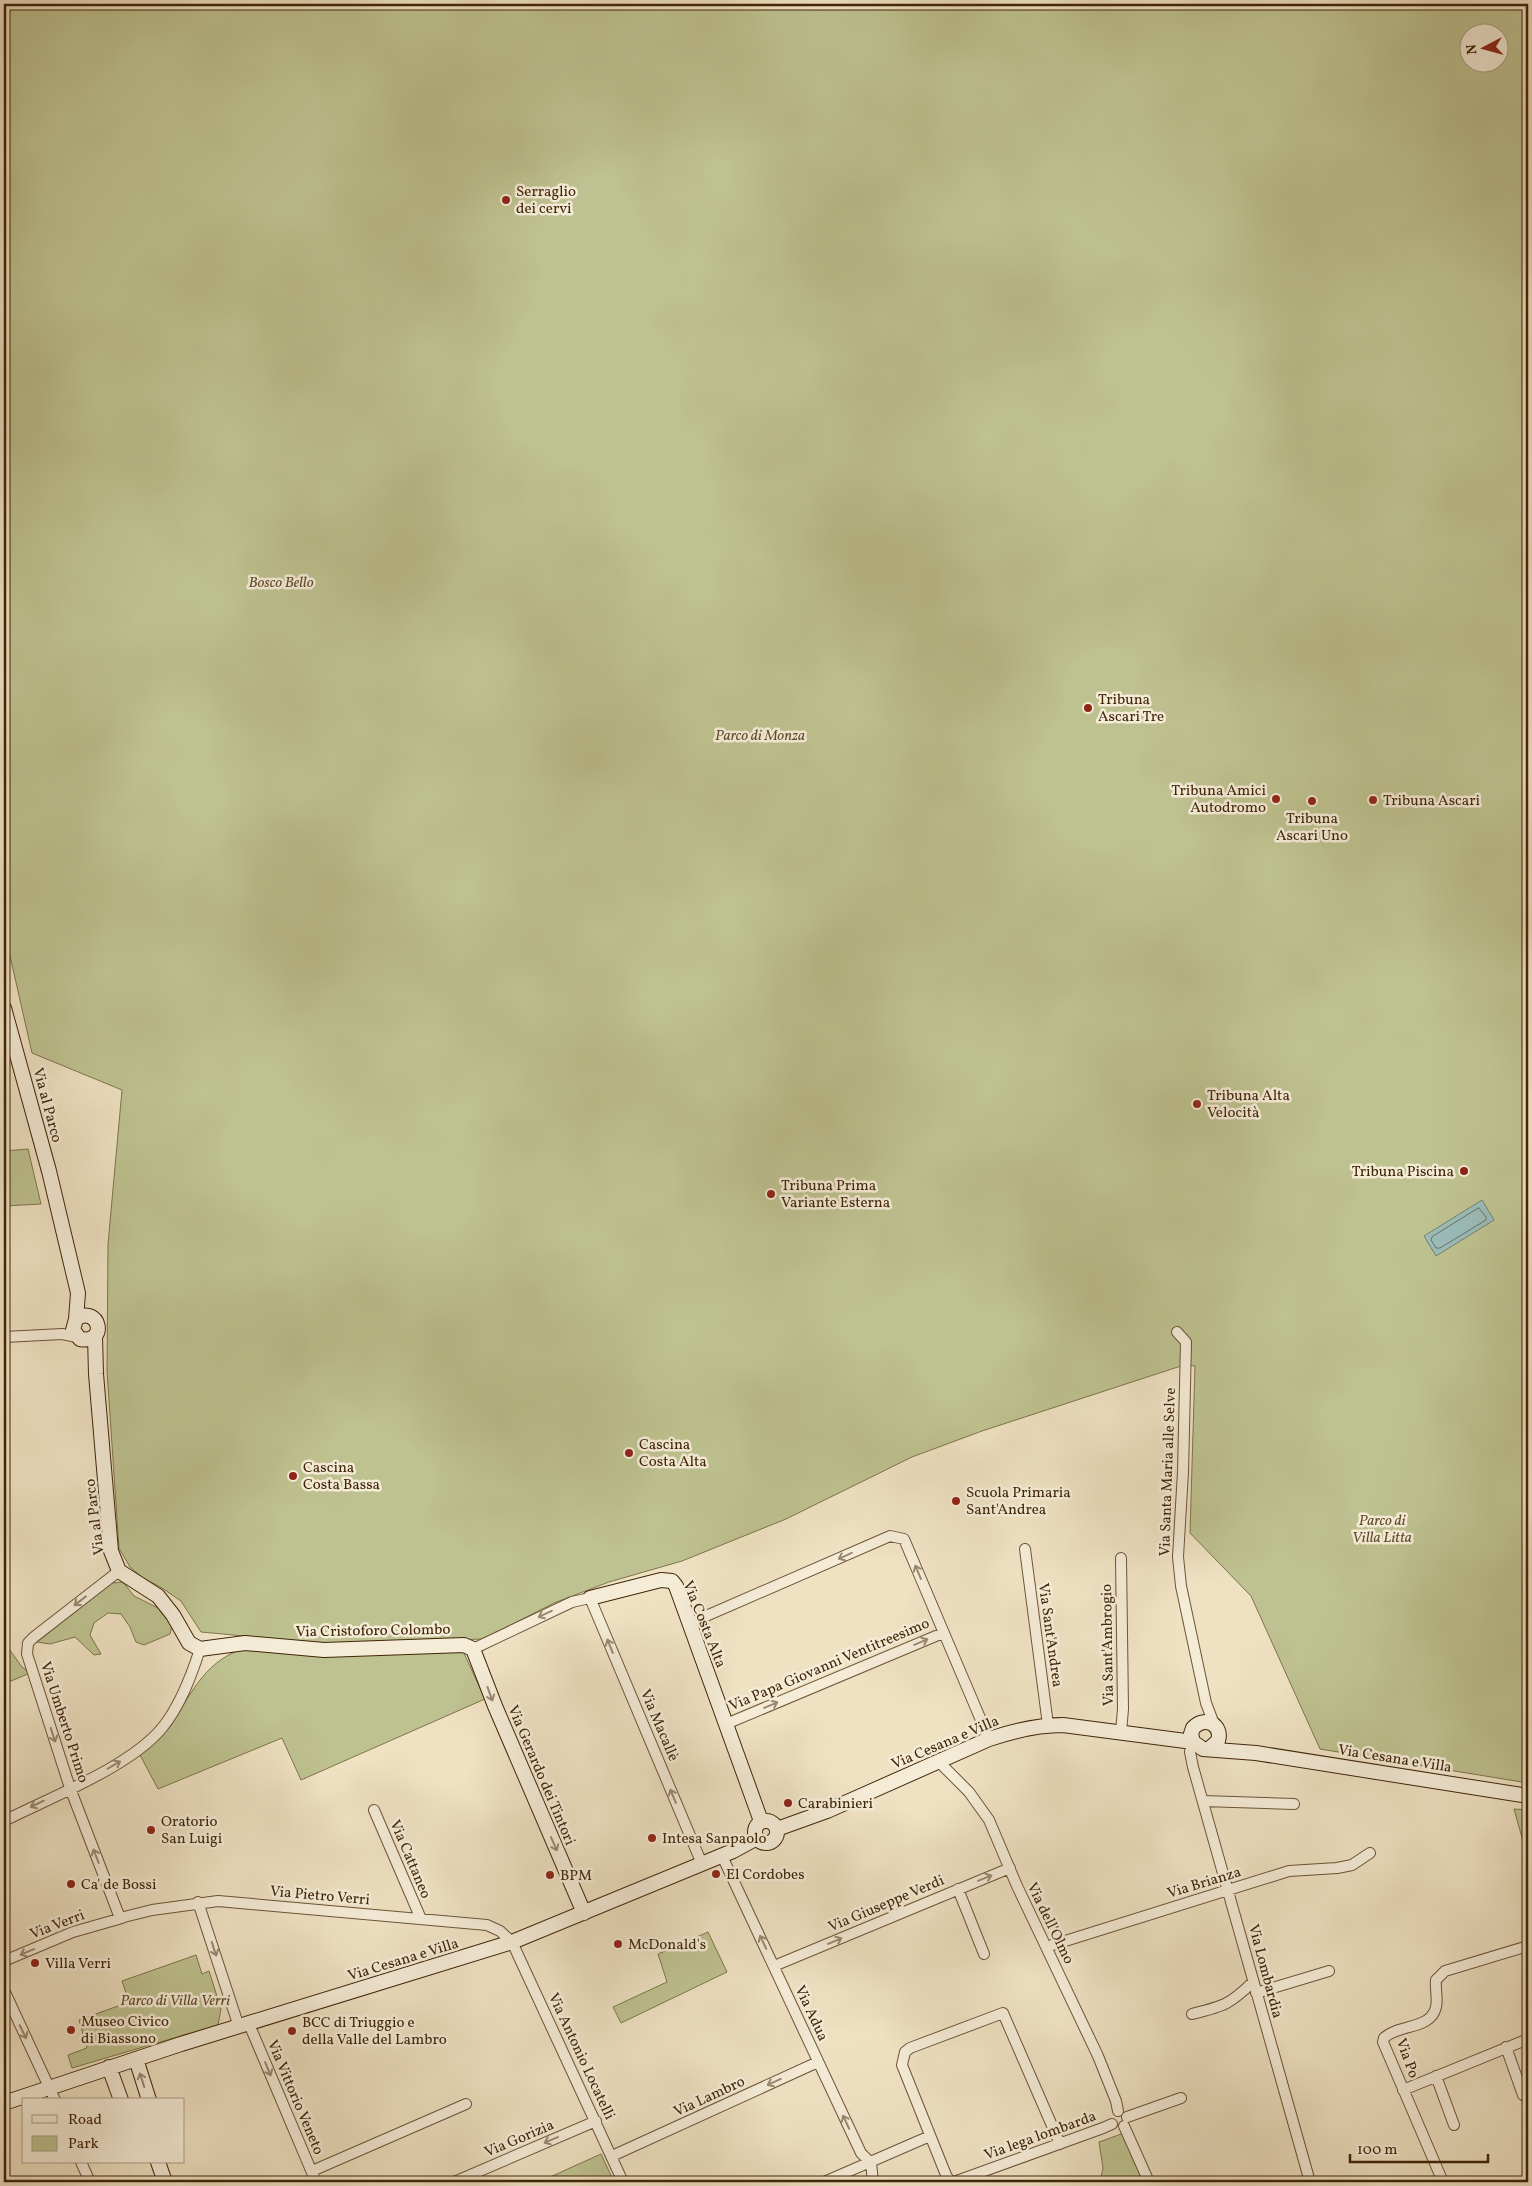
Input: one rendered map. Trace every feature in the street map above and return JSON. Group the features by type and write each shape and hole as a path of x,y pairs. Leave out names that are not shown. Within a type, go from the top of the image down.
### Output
{"street":[{"name":"Via al Parco","path":"4,1009 42,1146 78,1296 80,1319"},
{"path":"4,1337 62,1334 88,1340 95,1336 98,1331 98,1324 94,1317 80,1319 62,1334"},
{"path":"79,1338 73,1330 80,1319"},
{"name":"Via Santa Maria alle Selve","path":"1178,1332 1186,1342 1178,1557 1181,1586 1206,1703 1204,1735"},
{"name":"Via al Parco","path":"95,1336 96,1374 111,1551 119,1571 158,1596 173,1615 189,1643 207,1649"},
{"name":"Via al Parco","path":"79,1338 96,1374"},
{"path":"690,1623 890,1536 904,1539 989,1739"},
{"name":"Via Sant'Andrea","path":"1024,1549 1048,1725"},
{"name":"Via Sant'Ambrogio","path":"1120,1558 1123,1709 1121,1732"},
{"name":"Via Umberto Primo","path":"119,1571 28,1643 27,1654 70,1788 121,1918"},
{"name":"Via Costa Alta","path":"473,1649 572,1602 661,1580 672,1581 690,1623 761,1821"},
{"name":"Via Macallè","path":"590,1598 702,1864"},
{"name":"Via Papa Giovanni Ventitreesimo","path":"726,1724 943,1633"},
{"name":"Via Cristoforo Colombo","path":"207,1649 245,1644 324,1650 464,1645 473,1649"},
{"path":"4,1820 115,1765 142,1747 162,1728 207,1649"},
{"name":"Via Gerardo dei Tintori","path":"473,1649 494,1706 584,1913"},
{"name":"Via Cesana e Villa","path":"777,1829 826,1811 989,1739 1016,1730 1048,1725 1163,1738 1204,1735 1256,1752 1528,1796"},
{"name":"Via Lombardia","path":"1204,1735 1190,1752 1193,1767 1310,2182"},
{"name":"Via dell'Olmo","path":"938,1761 980,1805 989,1820 1046,1947 1098,2056 1149,2182"},
{"path":"1202,1801 1294,1804"},
{"name":"Via Cattaneo","path":"374,1810 420,1919"},
{"path":"761,1821 773,1822 777,1829 776,1837 770,1842 763,1842 756,1838 754,1830 761,1821"},
{"name":"Via Cesana e Villa","path":"4,2103 46,2081 136,2060 512,1942 722,1856 756,1838"},
{"name":"Via Brianza","path":"1046,1947 1290,1871 1337,1868 1352,1865 1370,1853"},
{"name":"Via Adua","path":"722,1856 861,2153 871,2163"},
{"name":"Via Giuseppe Verdi","path":"774,1966 1010,1868"},
{"path":"958,1889 984,1954"},
{"name":"Via Pietro Verri","path":"121,1918 152,1910 218,1900 487,1925 500,1931 512,1942"},
{"name":"Via Vittorio Veneto","path":"198,1902 244,2026 316,2182"},
{"name":"Via Verri","path":"4,1962 73,1932 121,1918"},
{"name":"Via Antonio Locatelli","path":"512,1942 624,2182"},
{"name":"Via Po","path":"1443,2182 1383,2042 1384,2038 1398,2030 1420,2024 1432,2017 1437,2006 1435,1985 1439,1974 1528,1946"},
{"path":"1256,1993 1329,1971"},
{"path":"1192,2014 1224,2006 1234,2000 1253,1982"},
{"path":"4,1990 54,2098"},
{"path":"824,2182 871,2163 880,2156 930,2136 902,2065 905,2052 910,2048 1003,2013 1060,2144"},
{"path":"1403,2090 1528,2039"},
{"path":"1506,2047 1523,2095"},
{"path":"136,2060 148,2098"},
{"name":"Via Lambro","path":"612,2156 818,2062"},
{"path":"109,2067 121,2098"},
{"path":"1436,2076 1454,2124"},
{"path":"1123,2118 1181,2098"},
{"path":"312,2171 466,2104"},
{"name":"Via lega lombarda","path":"930,2136 949,2180 954,2182 1112,2124 1119,2128 1123,2118"},
{"name":"Via Gorizia","path":"454,2182 596,2121"},
{"path":"871,2163 873,2182"},
{"path":"82,2164 90,2182"},
{"path":"159,2164 165,2182"}],"green space":[{"name":"Parco di Monza","path":"4,4 1528,4 1528,1783 1320,1749 1251,1596 1190,1533 1195,1366 1184,1365 982,1431 912,1457 786,1519 682,1561 609,1582 554,1603 483,1639 330,1644 201,1632 181,1601 143,1578 130,1567 119,1548 107,1371 108,1244 122,1090 32,1053 4,929"},
{"path":"28,1149 41,1204 4,1206 4,1151"},
{"path":"123,1582 134,1596 158,1608 172,1626 170,1634 144,1645 136,1642 130,1627 121,1614 108,1613 94,1623 90,1635 101,1654 94,1655 75,1637 50,1644 37,1642 112,1583"},
{"path":"4,1642 22,1667 30,1673 4,1684"},
{"path":"243,1649 463,1651 485,1699 301,1780 282,1738 158,1789 140,1755 165,1731 206,1672 229,1655"},
{"path":"1514,1809 1528,1810 1528,1859"},
{"path":"708,1932 727,1972 621,2023 613,2007 667,1982 658,1954"},
{"name":"Parco di Villa Verri","path":"196,1955 202,1974 209,1971 221,2009 218,2025 72,2068 68,2055 87,2048 79,2020 129,2002 122,1981"},
{"path":"1124,2133 1143,2182 1100,2182 1103,2168 1099,2142"},
{"path":"601,2154 614,2182 539,2182"}],"water":[{"path":"1482,1200 1494,1220 1436,1256 1424,1236"}],"place":[{"name":"Serraglio dei cervi","path":"506,200"},
{"name":"Tribuna Ascari Tre","path":"1088,708"},
{"name":"Tribuna Amici Autodromo","path":"1276,799"},
{"name":"Tribuna Ascari","path":"1373,800"},
{"name":"Tribuna Ascari Uno","path":"1312,801"},
{"name":"Tribuna Alta Velocità","path":"1197,1104"},
{"name":"Tribuna Piscina","path":"1464,1171"},
{"name":"Tribuna Prima Variante Esterna","path":"771,1194"},
{"name":"Cascina Costa Alta","path":"629,1453"},
{"name":"Cascina Costa Bassa","path":"293,1476"},
{"name":"Scuola Primaria Sant'Andrea","path":"956,1501"},
{"name":"Carabinieri","path":"788,1803"},
{"name":"Oratorio San Luigi","path":"151,1830"},
{"name":"Intesa Sanpaolo","path":"652,1838"},
{"name":"El Cordobes","path":"716,1874"},
{"name":"BPM","path":"550,1875"},
{"name":"Ca' de Bossi","path":"71,1884"},
{"name":"McDonald's","path":"618,1944"},
{"name":"Villa Verri","path":"35,1963"},
{"name":"Museo Civico di Biassono","path":"71,2030"},
{"name":"BCC di Triuggio e della Valle del Lambro","path":"292,2031"}],"park label":[{"name":"Bosco Bello","path":"281,582"},
{"name":"Parco di Villa Litta","path":"1382,1528"}]}
